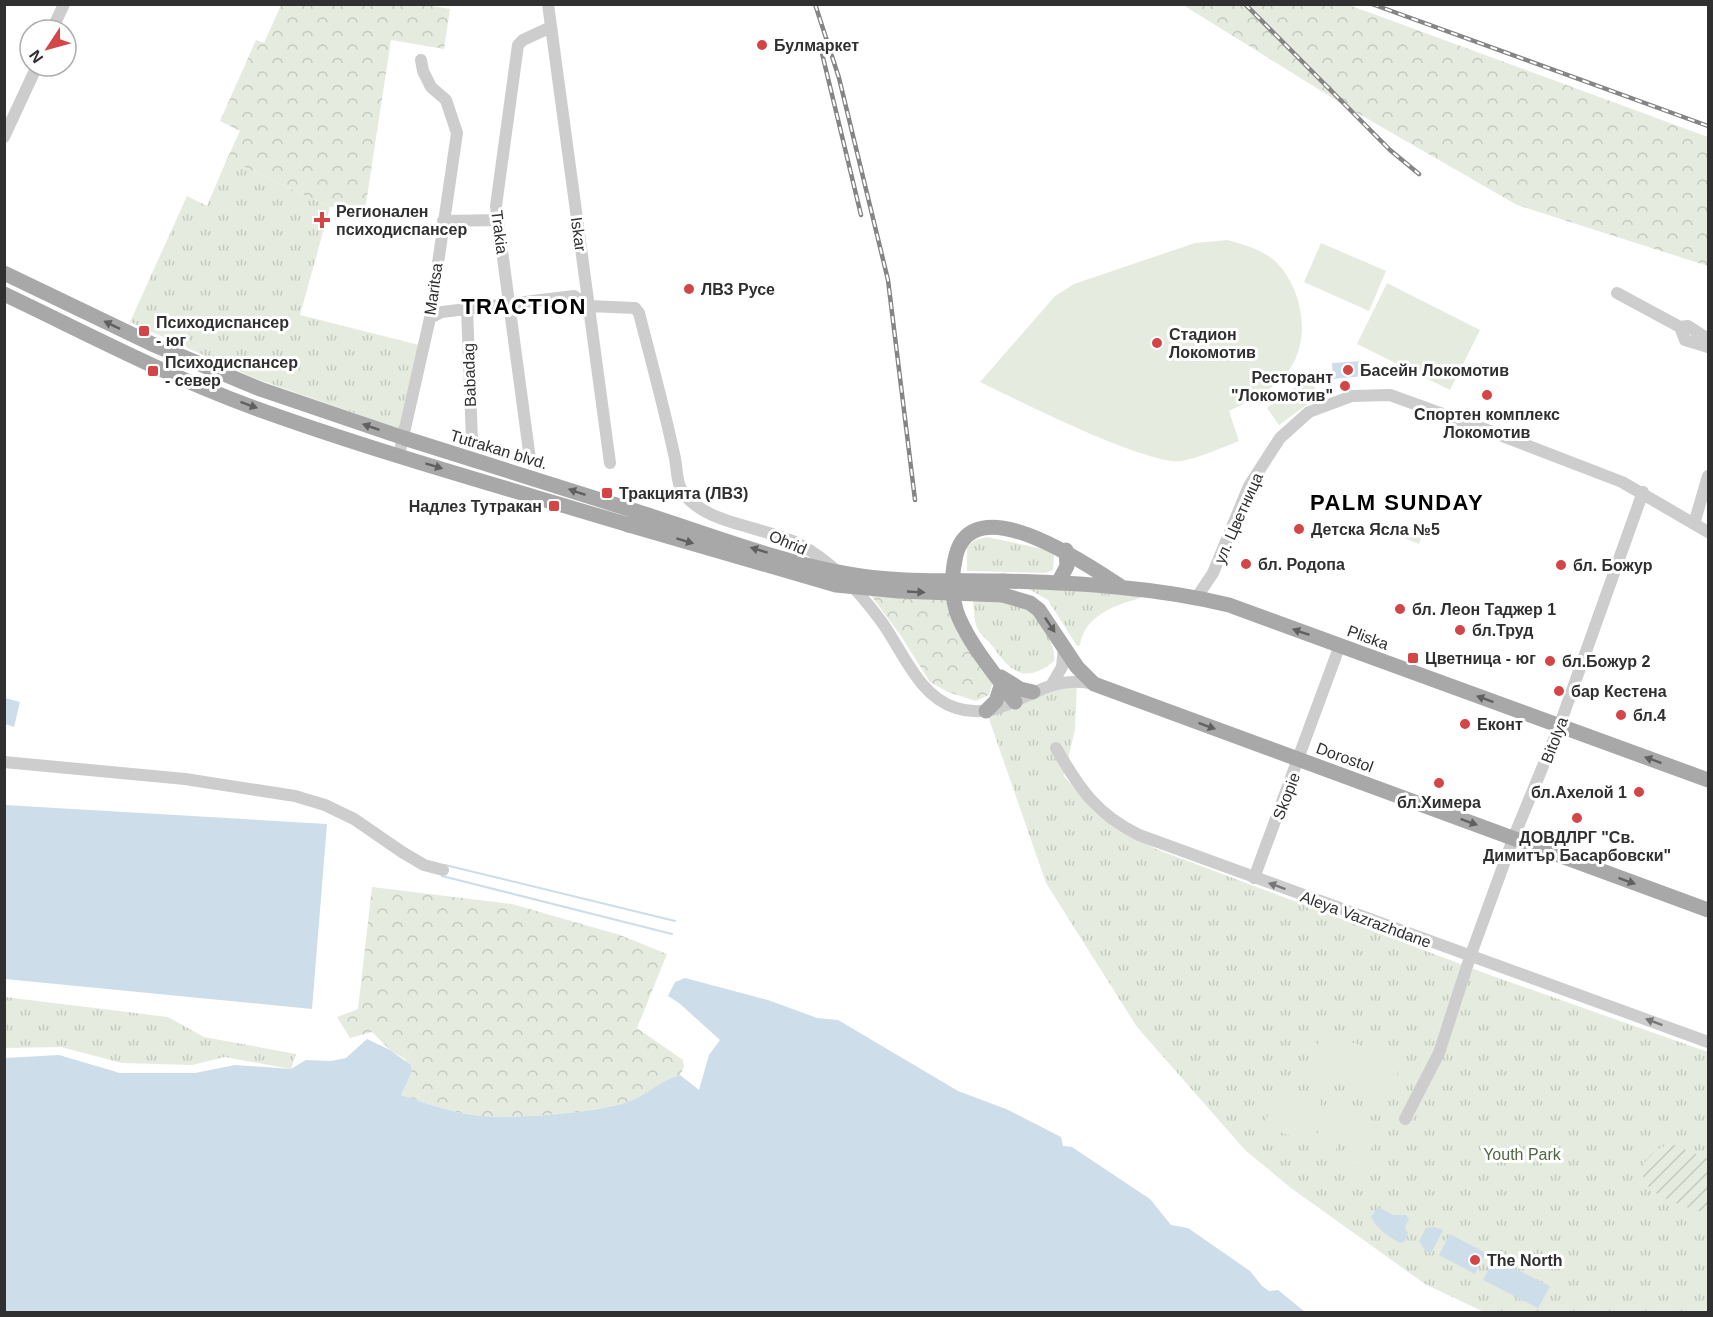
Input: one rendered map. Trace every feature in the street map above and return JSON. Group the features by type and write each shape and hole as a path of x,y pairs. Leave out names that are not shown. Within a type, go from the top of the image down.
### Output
{"main road":[{"name":"Tutrakan blvd.","path":"4,273 207,369 631,517"},
{"name":"Tutrakan blvd.","path":"4,294 230,398 399,455 849,574 1003,588"},
{"path":"1015,702 966,632 954,603 954,573 958,549 974,530 985,527 1036,538 1066,550 1121,587"},
{"path":"1058,583 1067,566 1066,550"},
{"name":"Pliska","path":"1003,588 1058,583 1121,587 1197,597 1229,605 1708,780"},
{"name":"Dorostol","path":"1003,588 1039,610 1077,667 1094,684 1708,910"},
{"path":"999,678 1013,686 1033,692"},
{"path":"986,711 996,700 999,678"}],"street":[{"path":"58,18 64,4"},
{"name":"Iskar","path":"549,4 609,463"},
{"name":"Trakia","path":"530,459 495,206 518,45 551,27"},
{"name":"Maritsa","path":"399,455 430,318 457,133 446,100 431,87 423,71 421,60"},
{"path":"4,137 31,78"},
{"path":"443,221 498,219"},
{"path":"1617,293 1680,327 1688,326 1708,339"},
{"path":"430,318 441,312 467,308 574,296 589,306"},
{"name":"Ohrid","path":"589,306 630,306 639,313 681,489 696,506 718,517 798,543 829,564 880,619 921,683 944,704 972,712 986,711 1015,702 1052,684 1073,681 1094,684"},
{"name":"Babadag","path":"467,308 472,441"},
{"path":"1680,327 1685,340 1708,347"},
{"name":"ул. Цветница","path":"1197,597 1213,573 1249,486 1280,438 1309,412 1352,396 1390,395 1622,482 1643,492 1708,532"},
{"path":"1694,524 1708,476"},
{"name":"Bitolya","path":"1406,1119 1439,1053 1470,957 1513,839 1559,727 1643,492"},
{"name":"Skopie","path":"1254,878 1340,645"},
{"path":"1052,684 1062,668 1064,646"},
{"name":"Aleya Vazrazhdane","path":"1056,748 1075,782 1097,809 1124,827 1254,878 1708,1042"},
{"path":"4,762 175,778 295,796 325,805 354,819 409,856 442,870"}],"green space":[{"path":"281,5 427,5 450,9 444,49 391,40 365,210 330,207 227,159 240,131 220,121 256,40 264,43"},
{"path":"1183,5 1349,5 1708,137 1708,266 1517,205 1347,107"},
{"path":"227,159 330,207 300,315 419,345 400,429 254,378 130,322 187,196 207,206"},
{"name":"Стадион Локомотив","path":"1228,240 1260,251 1277,263 1286,275 1299,302 1302,333 1294,361 1286,374 1266,391 1229,411 1239,441 1182,461 1166,460 1142,454 1082,430 980,382 1055,296 1074,284 1195,243"},
{"path":"1321,243 1386,271 1369,311 1304,282"},
{"path":"1387,283 1480,330 1450,390 1357,344"},
{"path":"1308,378 1320,395 1279,425 1267,408"},
{"path":"1402,524 1423,532 1419,544 1397,535"},
{"path":"987,537 1048,550 1054,555 1053,570 1045,573 967,571 967,547 975,540"},
{"path":"1027,588 1135,594 1141,598 1112,608 1095,619 1088,626 1080,645 1077,646 1048,600"},
{"path":"867,590 948,597 958,634 994,678 989,695 976,701 948,692 930,682 901,636"},
{"path":"973,601 1010,602 1027,610 1045,630 1052,646 1054,661 1028,674 1013,669 977,628"},
{"name":"Youth Park","path":"1077,682 1075,729 1064,776 1095,813 1156,849 1487,974 1708,1052 1708,1312 1484,1312 1425,1284 1291,1188 1245,1150 1137,1027 1046,883 988,716"},
{"path":"372,887 512,904 620,935 667,954 637,1028 683,1060 684,1067 680,1075 666,1080 641,1096 614,1106 534,1116 471,1115 401,1095 411,1074 405,1059 390,1050 372,1032 350,1038 337,1017 358,1009"},
{"path":"5,997 168,1017 204,1037 296,1054 291,1069 225,1057 192,1065 122,1063 61,1047 5,1048"},
{"path":"1323,1031 1402,1062 1386,1102 1307,1071"},
{"path":"1279,1085 1321,1102 1306,1142 1264,1126"},
{"path":"1328,1105 1349,1114 1333,1157 1312,1148"},
{"path":"1358,1115 1381,1124 1363,1169 1341,1160"},
{"path":"1672,1144 1708,1159 1708,1213 1661,1196 1648,1186 1644,1178 1644,1163 1655,1151"}],"water":[{"name":"Басейн Локомотив","path":"1362,361 1364,376 1333,379 1332,363"},
{"path":"5,698 20,702 14,727 5,724"},
{"path":"5,805 327,824 312,1009 5,979"},
{"path":"685,978 768,1000 817,1018 838,1020 958,1091 1006,1109 1061,1137 1063,1146 1072,1147 1150,1199 1171,1225 1188,1228 1250,1271 1262,1286 1269,1291 1278,1290 1305,1312 5,1312 5,1058 59,1055 120,1073 195,1073 235,1065 291,1069 306,1060 331,1061 346,1058 367,1039 390,1050 411,1065 411,1074 401,1095 451,1111 481,1116 514,1117 577,1112 628,1102 666,1080 680,1075 699,1090 709,1055 720,1040 668,996 675,982"},
{"path":"1378,1207 1393,1215 1406,1215 1409,1219 1405,1227 1408,1233 1405,1241 1400,1243 1376,1225 1371,1217"},
{"path":"1434,1227 1443,1230 1431,1253 1425,1251 1419,1241 1426,1228"},
{"path":"1450,1234 1486,1253 1475,1274 1439,1255"},
{"path":"1494,1258 1550,1286 1538,1308 1483,1280"}],"waterway":[{"path":"445,865 675,921"},
{"path":"442,876 672,934"}],"railway":[{"path":"815,4 839,78 888,280 915,500"},
{"path":"1245,4 1390,150 1419,174"},
{"path":"1372,4 1708,126"},
{"path":"820,45 861,215"}],"place":[{"name":"Булмаркет","path":"762,45"},
{"name":"Регионален психодиспансер","path":"322,220"},
{"name":"ЛВЗ Русе","path":"689,289"},
{"name":"Психодиспансер - юг","path":"144,331"},
{"name":"Стадион Локомотив","path":"1157,343"},
{"name":"Басейн Локомотив","path":"1348,370"},
{"name":"Психодиспансер - север","path":"153,371"},
{"name":"Ресторант \"Локомотив\"","path":"1345,386"},
{"name":"Спортен комплекс Локомотив","path":"1487,395"},
{"name":"Тракцията (ЛВЗ)","path":"607,493"},
{"name":"Надлез Тутракан","path":"554,506"},
{"name":"Детска Ясла №5","path":"1299,529"},
{"name":"бл. Родопа","path":"1246,564"},
{"name":"бл. Божур","path":"1561,565"},
{"name":"бл. Леон Таджер 1","path":"1400,609"},
{"name":"бл.Труд","path":"1460,630"},
{"name":"Цветница - юг","path":"1413,658"},
{"name":"бл.Божур 2","path":"1550,661"},
{"name":"бар Кестена","path":"1559,691"},
{"name":"бл.4","path":"1621,715"},
{"name":"Еконт","path":"1465,724"},
{"name":"бл.Химера","path":"1439,783"},
{"name":"бл.Ахелой 1","path":"1639,792"},
{"name":"ДОВДЛРГ \"Св. Димитър Басарбовски\"","path":"1577,818"},
{"name":"The North","path":"1475,1260"}],"district":[{"name":"TRACTION","path":"524,306"},
{"name":"PALM SUNDAY","path":"1397,502"}]}
